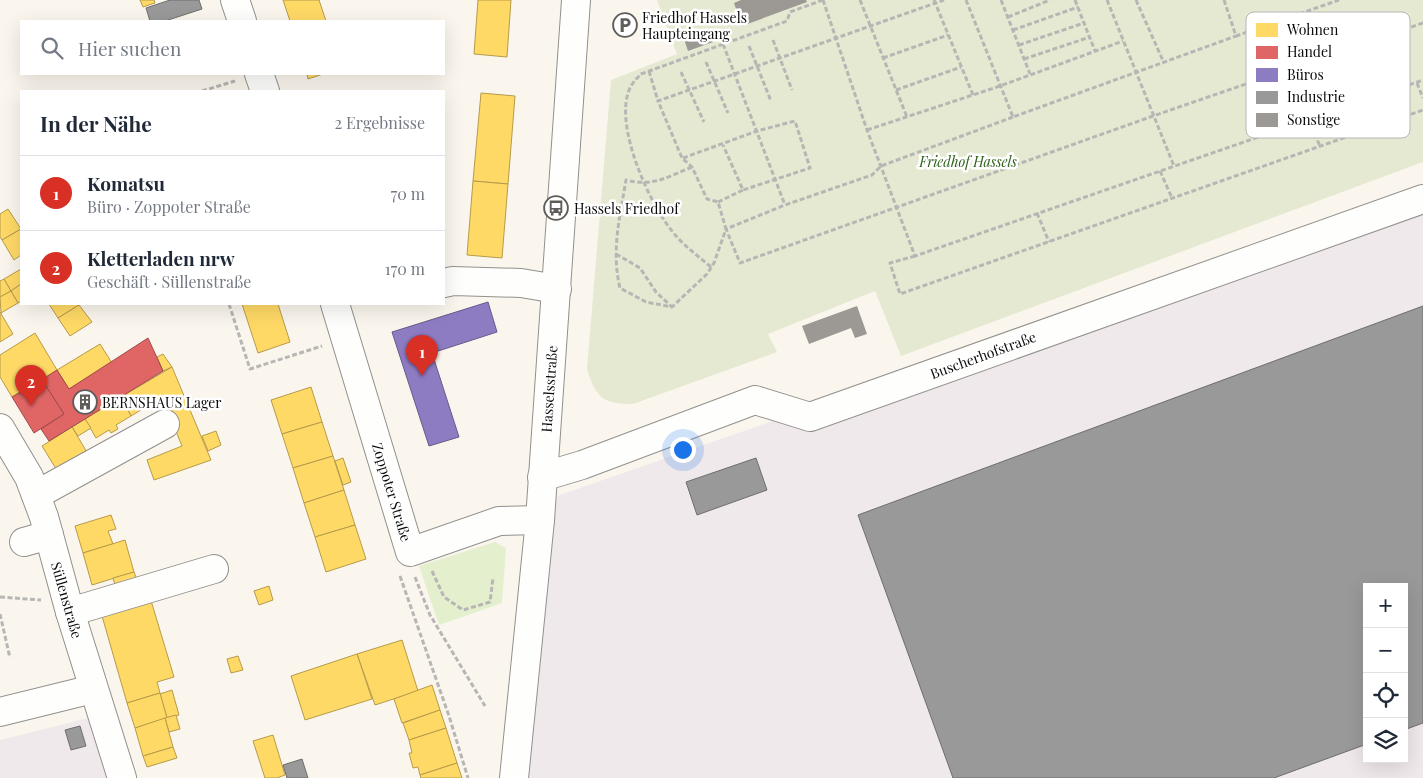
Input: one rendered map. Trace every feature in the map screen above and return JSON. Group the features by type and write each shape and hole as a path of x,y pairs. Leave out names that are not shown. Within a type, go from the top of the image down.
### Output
{"street":[{"path":"235,0 242,20"},
{"name":"Hasselsstraße","path":"514,778 540,520 576,0"},
{"path":"259,75 265,90"},
{"name":"Buscherhofstraße","path":"542,477 582,465 755,400 810,417 1423,199"},
{"path":"445,283 521,283 557,289"},
{"name":"Zoppoter Straße","path":"335,305 416,550 499,521 540,520"},
{"path":"36,495 164,424"},
{"name":"Süllenstraße","path":"0,428 29,477 36,495 37,539 70,612 122,778"},
{"path":"70,612 214,569"},
{"path":"0,712 93,689"}],"path":[{"path":"711,267 676,236 643,184 632,151 626,109 631,86 641,74 787,21 790,12 823,0 868,130 915,256"},
{"path":"860,0 907,117"},
{"path":"658,101 944,0"},
{"path":"966,0 1013,117"},
{"path":"1002,0 1030,74"},
{"path":"1008,17 1050,0"},
{"path":"1076,0 1096,51"},
{"path":"1107,0 1174,166"},
{"path":"1136,0 1164,62"},
{"path":"1224,0 1236,36"},
{"path":"1324,0 1326,5"},
{"path":"1306,12 1340,0"},
{"path":"935,2 973,95"},
{"path":"1013,30 1078,6"},
{"path":"1019,46 1084,23"},
{"path":"1410,28 1423,24"},
{"path":"672,307 711,267 726,229 785,205 872,176 881,166 1246,33"},
{"path":"883,58 949,35"},
{"path":"1024,59 1090,38"},
{"path":"773,40 782,58 792,90"},
{"path":"868,130 1000,86 1123,40"},
{"path":"723,44 785,205"},
{"path":"749,46 771,101"},
{"path":"706,62 728,113"},
{"path":"896,90 962,67"},
{"path":"649,71 658,101 682,158 692,167 707,199 718,202 743,190 776,181 810,168 795,121 682,158"},
{"path":"681,72 704,122"},
{"path":"205,90 256,75"},
{"path":"1410,85 1423,80"},
{"path":"1417,83 1423,98"},
{"path":"718,202 726,229 740,263 896,206 1246,84"},
{"path":"1410,115 1423,110"},
{"path":"1256,138 890,263 900,294 1343,138"},
{"path":"1316,138 1320,146"},
{"path":"724,145 743,190"},
{"path":"672,307 646,302 620,288 615,267 617,224 626,180 643,184 664,179 692,167"},
{"path":"1160,171 1172,198"},
{"path":"1037,214 1049,242"},
{"path":"616,254 640,268 656,292 672,307"},
{"path":"229,305 250,369 346,338"},
{"path":"416,550 444,597 464,610 490,602 493,578"},
{"path":"416,550 413,571 430,615 485,706"},
{"path":"416,550 400,575 468,778"},
{"path":"0,597 43,600"},
{"path":"0,614 10,658"}],"shaded area":[{"path":"1423,195 1423,778 525,778 554,497"},
{"path":"92,717 111,778 0,778 0,740"}],"green space":[{"name":"Friedhof Hassels","path":"657,0 1423,0 1423,162 901,356 875,291 768,334 777,352 633,404 614,403 598,393 587,369 611,80 677,54"},
{"path":"495,542 506,548 502,603 439,625 419,566"}],"building: Wohnen":[{"path":"140,0 154,0 155,3 143,7"},
{"path":"283,0 319,0 326,20 290,20"},
{"path":"478,0 511,0 507,57 474,54"},
{"path":"307,75 320,75 308,79"},
{"path":"481,93 515,96 508,184 473,181"},
{"path":"473,181 508,184 502,258 467,255"},
{"path":"8,209 20,227 20,230 2,240 0,237 0,214"},
{"path":"20,230 20,256 14,260 2,240"},
{"path":"20,270 20,285 11,291 4,279"},
{"path":"4,279 11,291 0,297 0,281"},
{"path":"20,285 20,302 18,303 11,291"},
{"path":"11,291 18,303 1,313 0,297"},
{"path":"50,305 79,305 58,318"},
{"path":"79,305 92,322 70,336 58,318"},
{"path":"242,305 278,305 290,342 258,353"},
{"path":"0,312 13,334 0,342"},
{"path":"35,333 57,370 12,397 0,377 0,355"},
{"path":"100,344 112,363 69,389 57,370"},
{"path":"163,354 172,367 163,371 157,357"},
{"path":"172,367 211,460 154,480 147,460 182,446 162,397 131,416 121,397"},
{"path":"311,387 322,422 282,434 271,400"},
{"path":"121,397 131,416 116,425 118,429 111,433 109,430 96,438 85,419"},
{"path":"85,419 91,428 78,436 72,427"},
{"path":"322,422 333,456 293,468 282,434"},
{"path":"72,427 88,454 58,472 42,446"},
{"path":"216,431 221,445 208,451 202,436"},
{"path":"333,456 344,490 304,503 293,468"},
{"path":"343,458 351,482 343,485 335,461"},
{"path":"344,490 355,525 315,537 304,503"},
{"path":"111,515 116,529 108,531 113,544 83,553 75,526"},
{"path":"355,525 366,559 326,572 315,537"},
{"path":"125,540 134,572 92,585 83,553"},
{"path":"134,572 139,585 117,592 113,578"},
{"path":"269,586 273,600 259,605 254,591"},
{"path":"149,594 174,677 157,682 160,693 127,703 100,609"},
{"path":"402,640 418,691 375,705 357,654"},
{"path":"357,654 372,699 305,720 291,676"},
{"path":"238,656 243,670 231,673 227,659"},
{"path":"432,685 440,710 402,723 394,699"},
{"path":"172,690 179,715 167,718 160,694"},
{"path":"160,693 167,718 135,728 127,703"},
{"path":"440,710 446,728 409,740 403,723"},
{"path":"176,715 180,729 169,732 165,718"},
{"path":"165,718 173,747 143,756 135,728"},
{"path":"446,728 457,763 420,775 418,767 413,768 409,753 412,753 409,740"},
{"path":"273,735 285,775 277,778 265,778 253,741"},
{"path":"173,747 177,758 147,767 143,756"},
{"path":"457,763 462,778 421,778 420,775"}],"building: Handel":[{"name":"BERNSHAUS Lager","path":"148,338 163,371 49,441 41,429 64,414 42,380 57,370 69,389"},
{"path":"42,380 64,414 34,433 12,397"}],"building: Büros":[{"path":"488,302 497,332 432,353 459,437 429,446 392,332"}],"building: Industrie":[{"path":"170,0 199,0 202,9 168,20 150,20 146,8"},
{"path":"1423,306 1423,723 1408,729 1408,583 1363,583 1363,745 1274,778 953,778 858,515"},
{"path":"756,458 767,490 697,515 686,482"},
{"path":"80,726 86,746 71,750 65,730"},
{"path":"302,759 308,778 287,778 283,765"}],"building: Sonstige":[{"path":"741,0 806,0 807,2 742,26 734,3"},
{"path":"708,30 713,42 688,51 684,39"},
{"path":"857,306 867,334 855,338 851,328 809,344 802,326"}],"place":[{"name":"Friedhof Hassels Haupteingang","path":"625,25"},
{"name":"Hassels Friedhof","path":"556,208"},
{"name":"Komatsu","path":"422,376"},
{"name":"BERNSHAUS Lager","path":"85,402"},
{"name":"Kletterladen nrw","path":"31,406"}]}
